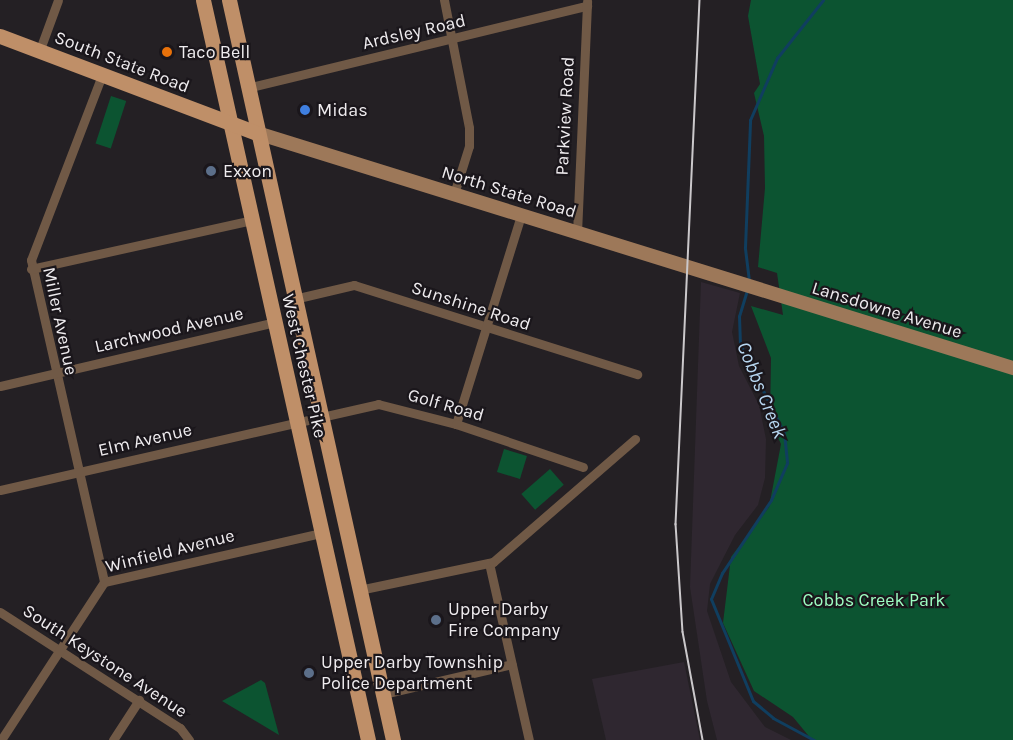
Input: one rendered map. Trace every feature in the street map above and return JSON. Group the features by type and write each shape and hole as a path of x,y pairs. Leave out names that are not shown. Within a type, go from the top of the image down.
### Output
{"main road":[{"name":"West Chester Pike","path":"203,0 368,740"},
{"name":"West Chester Pike","path":"229,0 393,740"},
{"name":"South State Road","path":"0,36 257,133"},
{"name":"North State Road","path":"257,133 757,288"},
{"name":"Lansdowne Avenue","path":"757,288 1013,368"},
{"path":"345,638 369,632"}],"street":[{"path":"39,52 58,0"},
{"path":"444,0 469,128 469,146 454,194"},
{"name":"Ardsley Road","path":"248,88 451,42 587,3"},
{"name":"Parkview Road","path":"577,233 587,3"},
{"name":"Miller Avenue","path":"102,75 33,252 31,269 104,582"},
{"path":"456,424 521,215"},
{"path":"31,269 252,220"},
{"name":"Sunshine Road","path":"294,299 354,285 486,329 637,374"},
{"name":"Larchwood Avenue","path":"0,386 275,322"},
{"name":"Golf Road","path":"297,423 378,404 456,424 583,467"},
{"name":"Elm Avenue","path":"0,490 297,423"},
{"path":"360,590 489,563 503,556 635,439"},
{"name":"Winfield Avenue","path":"1,740 104,582 322,533"},
{"path":"489,563 529,740"},
{"name":"South Keystone Avenue","path":"0,612 139,700 180,728 189,740"},
{"path":"383,694 512,664"},
{"path":"113,740 139,700"}],"shaded area":[{"path":"701,282 740,293 732,332 739,366 759,405 766,439 765,478 758,505 735,535 710,584 707,611 731,682 765,727 791,740 717,740 707,701 690,587"},
{"path":"684,662 700,740 606,740 592,679"}],"green space":[{"name":"Cobbs Creek Park","path":"751,0 1013,0 1013,740 812,740 793,717 754,691 723,623 731,557 769,507 781,444 770,421 771,358 751,306 783,315 777,273 758,267 765,188 764,136 754,93 760,84 748,16"},
{"path":"111,96 126,101 111,148 96,144"},
{"path":"504,449 527,456 520,479 497,472"},
{"path":"550,469 564,485 535,510 521,494"},
{"path":"261,680 265,683 279,735 222,701"}],"waterway":[{"name":"Cobbs Creek","path":"749,281 745,247 750,120 777,58 823,0"},
{"name":"Cobbs Creek","path":"747,290 739,316 740,344 784,433 787,463 771,500 722,573 711,599 753,701 773,718 814,740"}],"tram line":[{"path":"700,0 676,524 683,632 703,740"}],"place":[{"name":"Taco Bell","path":"167,52"},
{"name":"Midas","path":"305,110"},
{"name":"Exxon","path":"211,171"},
{"name":"Upper Darby Fire Company","path":"436,620"},
{"name":"Upper Darby Township Police Department","path":"309,673"}]}
